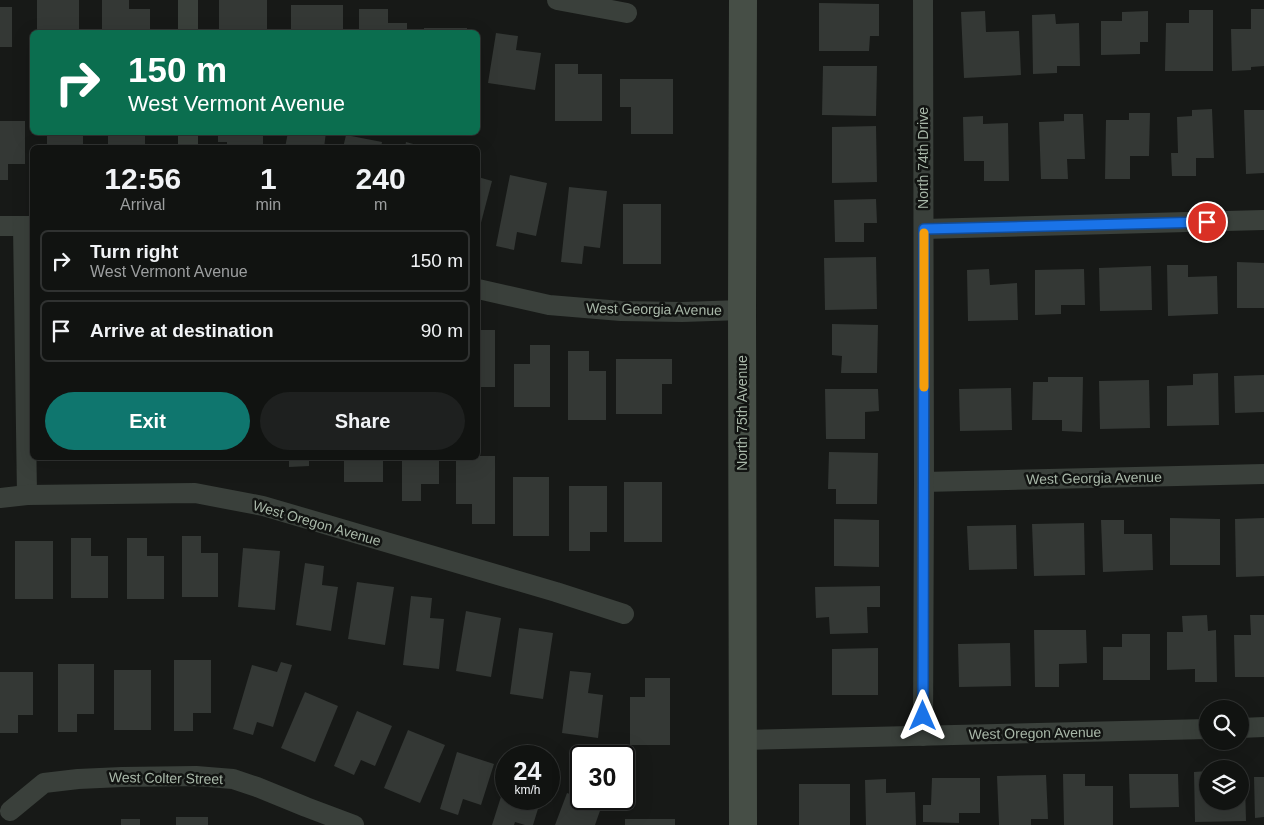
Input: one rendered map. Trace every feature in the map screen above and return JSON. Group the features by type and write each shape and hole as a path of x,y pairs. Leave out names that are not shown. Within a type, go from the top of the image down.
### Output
{"main road":[{"name":"North 75th Avenue","path":"743,0 743,825"}],"street":[{"path":"188,0 188,30"},
{"path":"557,0 627,13"},
{"name":"North 74th Drive","path":"923,0 923,736"},
{"path":"924,229 1264,220"},
{"path":"0,226 28,226 27,495"},
{"name":"West Georgia Avenue","path":"480,289 549,305 621,312 742,310"},
{"name":"West Georgia Avenue","path":"924,482 1264,474"},
{"name":"West Oregon Avenue","path":"0,498 27,495 195,493 262,506 556,592 624,614"},
{"path":"1249,728 1264,727"},
{"name":"West Oregon Avenue","path":"743,740 1199,729"},
{"name":"West Colter Street","path":"10,811 44,783 113,777 196,776 233,779 347,824"}],"building":[{"path":"37,0 79,0 79,30 37,30"},
{"path":"102,0 129,0 129,9 150,9 150,30 102,30"},
{"path":"219,0 267,0 267,30 219,30"},
{"path":"819,3 879,4 879,36 870,36 869,51 819,51"},
{"path":"291,5 343,5 343,30 291,30"},
{"path":"0,7 12,7 12,47 0,47"},
{"path":"359,9 388,9 388,23 407,23 407,30 359,30"},
{"path":"1251,9 1264,9 1264,66 1251,67 1251,70 1232,71 1231,29 1251,29"},
{"path":"1189,10 1213,10 1213,71 1165,71 1166,23 1189,23"},
{"path":"985,11 986,32 1019,31 1021,75 964,78 961,12"},
{"path":"1148,11 1148,42 1140,42 1140,54 1101,55 1101,21 1122,21 1122,12"},
{"path":"1055,14 1056,24 1079,23 1080,66 1057,66 1057,73 1033,74 1032,15"},
{"path":"424,28 467,28 467,30 424,30"},
{"path":"496,33 518,36 516,50 541,53 535,90 488,83"},
{"path":"555,64 578,64 578,74 602,74 602,121 555,121"},
{"path":"823,66 877,66 876,116 822,115"},
{"path":"620,79 673,79 673,134 631,134 631,107 620,107"},
{"path":"1212,109 1214,158 1196,158 1196,176 1172,176 1171,153 1178,153 1177,117 1192,116 1192,110"},
{"path":"1244,110 1264,110 1264,173 1246,174"},
{"path":"1129,113 1150,113 1149,156 1130,156 1130,179 1105,179 1106,120 1129,120"},
{"path":"1064,114 1083,114 1085,159 1067,159 1068,179 1041,179 1039,122 1064,121"},
{"path":"983,116 983,124 1008,123 1009,181 984,181 984,161 964,161 963,117"},
{"path":"0,121 25,121 25,164 8,164 8,180 0,180"},
{"path":"876,126 877,182 832,183 832,127"},
{"path":"47,135 83,135 83,145 47,145"},
{"path":"108,135 145,135 145,145 108,145"},
{"path":"218,135 263,135 263,145 227,145 227,142 218,142"},
{"path":"287,135 326,135 324,145 286,145"},
{"path":"346,135 382,142 382,145 344,145"},
{"path":"406,142 417,145 406,145"},
{"path":"510,175 547,183 536,236 517,232 514,250 496,246"},
{"path":"480,178 492,181 480,226"},
{"path":"569,187 607,191 600,248 584,246 582,264 561,262"},
{"path":"876,199 877,223 864,223 864,242 835,242 834,200"},
{"path":"623,204 661,204 661,264 623,264"},
{"path":"876,257 877,309 825,310 824,258"},
{"path":"1237,262 1264,263 1264,308 1237,308"},
{"path":"1167,265 1188,265 1188,277 1217,276 1218,314 1168,316"},
{"path":"1151,266 1152,310 1100,311 1099,268"},
{"path":"989,269 990,285 1017,283 1018,320 968,321 967,270"},
{"path":"1084,269 1085,305 1061,305 1061,314 1035,315 1035,270"},
{"path":"832,324 878,325 877,373 841,373 842,356 832,355"},
{"path":"480,330 495,330 495,387 480,387"},
{"path":"530,345 550,345 550,407 514,407 514,364 530,364"},
{"path":"568,351 589,351 589,371 606,371 606,420 568,420"},
{"path":"616,359 672,359 672,384 662,384 662,414 616,414"},
{"path":"1218,373 1219,425 1167,426 1167,386 1193,385 1193,374"},
{"path":"1264,375 1264,412 1235,413 1234,376"},
{"path":"1048,377 1083,377 1082,432 1062,431 1062,420 1032,420 1033,382 1048,382"},
{"path":"1149,380 1150,428 1100,429 1099,381"},
{"path":"1011,388 1012,430 960,431 959,389"},
{"path":"825,389 878,389 879,411 865,412 865,439 826,439"},
{"path":"829,452 878,453 877,504 836,504 836,489 828,489"},
{"path":"480,456 495,456 495,524 472,524 472,504 456,504 456,460 480,460"},
{"path":"289,460 309,460 309,466 289,467"},
{"path":"344,460 383,460 383,482 344,482"},
{"path":"402,460 439,460 439,484 421,484 421,501 402,501"},
{"path":"513,477 549,477 549,536 513,536"},
{"path":"624,482 662,482 662,542 624,542"},
{"path":"569,486 607,486 607,532 590,532 590,551 569,551"},
{"path":"1170,518 1220,519 1220,565 1170,565"},
{"path":"1264,518 1264,576 1236,577 1235,519"},
{"path":"834,519 879,520 879,567 834,566"},
{"path":"1101,520 1124,520 1124,534 1152,534 1153,570 1103,572"},
{"path":"1084,523 1085,575 1034,576 1032,524"},
{"path":"1016,525 1017,569 969,570 967,526"},
{"path":"182,536 201,536 201,553 218,553 218,597 182,597"},
{"path":"71,538 91,538 91,556 108,556 108,598 71,598"},
{"path":"127,538 147,538 147,556 164,556 164,599 127,599"},
{"path":"15,541 53,541 53,599 15,599"},
{"path":"243,548 280,551 275,610 238,607"},
{"path":"305,563 324,566 322,585 338,587 331,631 296,625"},
{"path":"357,582 394,587 385,645 348,639"},
{"path":"880,586 880,607 867,607 868,633 830,634 829,617 816,618 815,587"},
{"path":"411,596 432,598 430,618 444,619 439,669 403,665"},
{"path":"466,611 501,618 491,677 456,671"},
{"path":"1207,615 1208,631 1216,630 1217,682 1195,682 1195,669 1167,670 1167,632 1183,632 1182,616"},
{"path":"1250,615 1264,615 1264,677 1235,677 1234,635 1251,635"},
{"path":"519,628 553,633 543,699 510,694"},
{"path":"1034,630 1086,630 1087,663 1059,664 1059,687 1035,687"},
{"path":"1122,634 1150,634 1150,680 1103,680 1103,647 1122,647"},
{"path":"1010,643 1011,686 959,687 958,644"},
{"path":"878,648 878,695 832,695 832,649"},
{"path":"174,660 211,660 211,713 193,713 193,731 174,731"},
{"path":"281,662 292,665 273,727 257,722 253,735 233,729 252,665 277,672"},
{"path":"58,664 94,664 94,714 77,714 77,732 58,732"},
{"path":"114,670 151,670 151,730 114,730"},
{"path":"570,671 591,673 588,693 603,695 598,738 562,733"},
{"path":"0,672 33,672 33,715 18,715 18,733 0,733"},
{"path":"645,678 670,678 670,745 630,745 630,697 645,697"},
{"path":"305,692 338,706 315,762 281,748"},
{"path":"357,711 392,726 375,766 361,760 354,775 334,766"},
{"path":"408,730 445,745 420,803 384,788"},
{"path":"457,752 494,764 481,805 463,799 458,815 440,809"},
{"path":"1194,772 1199,772 1199,810 1246,810 1246,821 1195,822"},
{"path":"1063,774 1085,774 1085,786 1113,786 1113,825 1064,825"},
{"path":"1129,774 1178,774 1179,807 1130,808"},
{"path":"1046,775 1048,819 1031,819 1031,825 999,825 997,776"},
{"path":"1254,777 1264,777 1264,817 1255,818"},
{"path":"932,778 980,778 980,813 959,813 959,823 923,822 923,805 931,805"},
{"path":"886,779 886,793 915,792 916,825 866,825 865,780"},
{"path":"799,784 850,784 850,825 799,825"},
{"path":"567,793 570,794 570,810 600,810 595,825 555,825"},
{"path":"497,810 538,810 533,825 515,822 514,825 492,825"},
{"path":"176,817 208,817 208,825 176,825"},
{"path":"121,819 140,819 140,825 121,825"},
{"path":"625,819 675,819 675,825 625,825"}],"slow traffic":[{"path":"924,233 924,387"}],"route":[{"path":"923,716 924,229 1207,222"}]}
